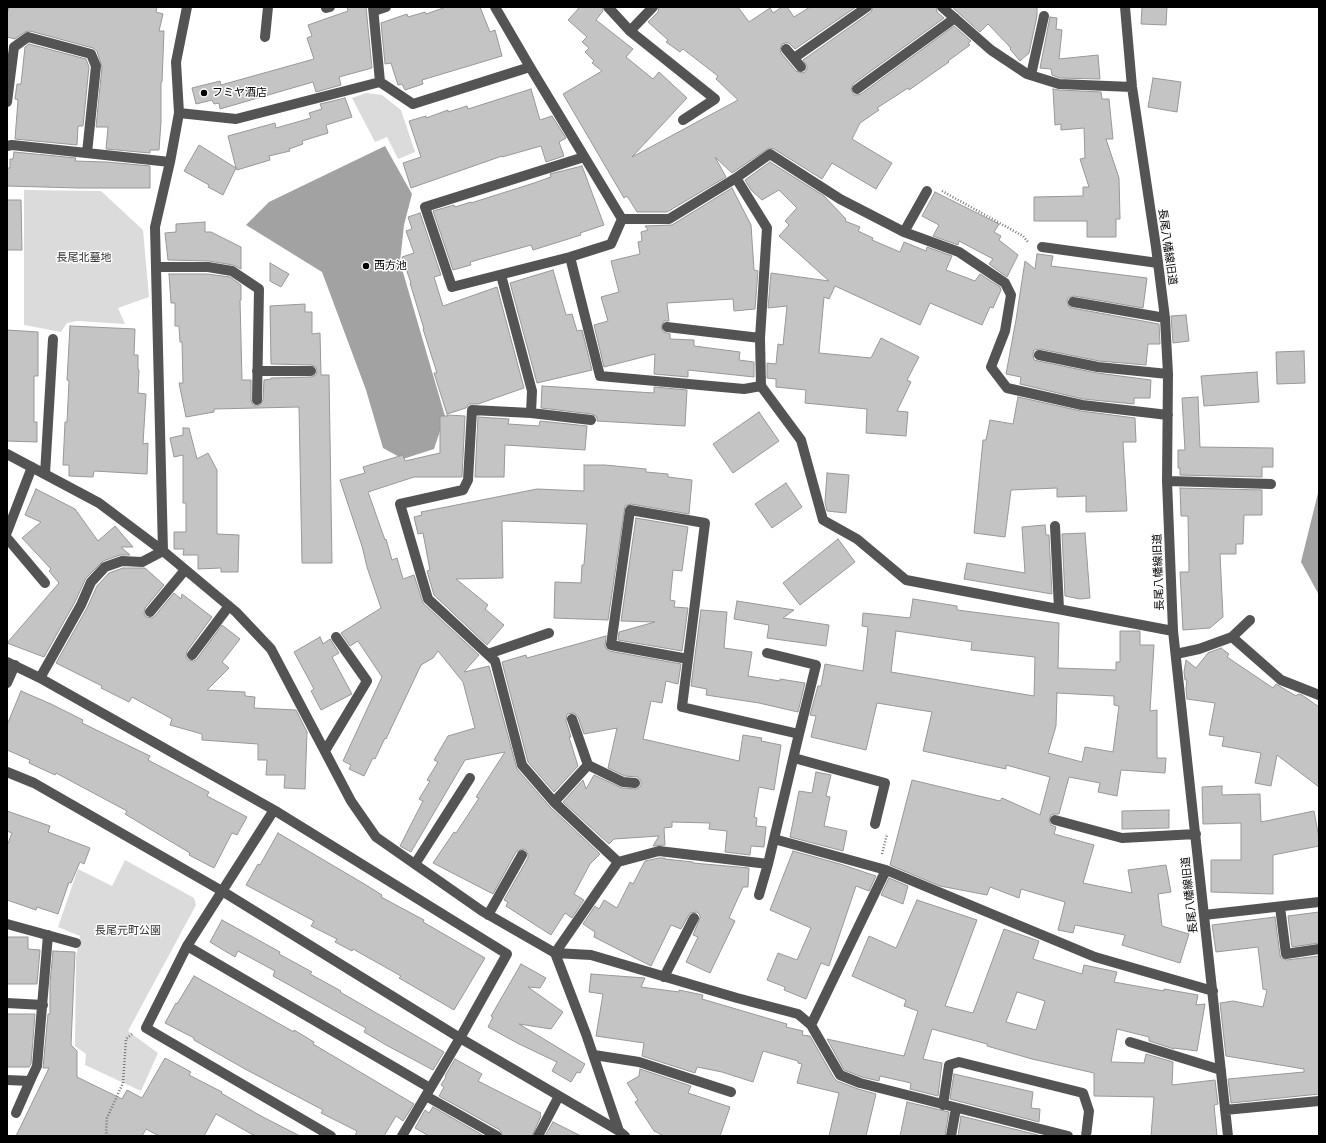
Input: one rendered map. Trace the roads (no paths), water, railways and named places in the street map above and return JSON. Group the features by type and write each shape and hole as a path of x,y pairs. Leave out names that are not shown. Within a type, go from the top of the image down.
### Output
{"street":[{"path":"163,551 155,227 170,162 179,113 176,62 186,7"},
{"path":"265,37 268,7"},
{"path":"380,82 373,9 386,7"},
{"path":"495,7 622,219"},
{"path":"608,7 630,31 715,99 683,120"},
{"path":"630,31 653,7"},
{"path":"794,58 866,7"},
{"name":"長尾八幡線旧道","path":"1125,7 1132,87 1165,318 1168,374 1167,481 1173,631 1228,1136"},
{"path":"945,8 954,18 991,50 1027,74 1059,84 1132,87"},
{"path":"1031,75 1044,16"},
{"path":"857,89 954,18"},
{"path":"7,102 14,47 28,37 91,54 96,66 86,153"},
{"path":"786,49 801,67"},
{"path":"179,113 236,119 380,82 413,104 530,67"},
{"path":"7,146 12,145 170,162"},
{"path":"622,219 669,218 736,178 770,154 840,199 904,232 959,252 1005,283 1011,295 1005,331 991,367 1007,388 1082,405 1168,415"},
{"path":"584,157 425,207 452,286 570,257 611,244 622,219"},
{"path":"736,178 767,228 760,338 761,386 801,440 823,520 857,539 906,580 1173,631"},
{"path":"904,232 926,191"},
{"path":"1042,247 1158,263"},
{"path":"570,257 600,376 744,389 761,386"},
{"path":"156,267 208,267 232,271 259,289 257,400"},
{"path":"501,275 532,391 531,414"},
{"path":"1073,302 1165,318"},
{"path":"667,327 760,338"},
{"path":"45,474 53,339"},
{"path":"1039,355 1098,366 1168,374"},
{"path":"257,371 310,371"},
{"path":"591,420 472,410 468,480 463,490 400,504 428,599 495,661 522,765 554,802 618,862"},
{"path":"7,454 99,503 163,551 236,612 271,649 351,801 376,837 488,915 555,953 591,955 737,998 798,1014 811,1024 840,1075 860,1084 1068,1136"},
{"path":"7,532 32,467"},
{"path":"1167,481 1271,484"},
{"path":"688,659 611,645 630,510 705,523 688,659 682,706 799,734"},
{"path":"1056,526 1059,609"},
{"path":"7,538 45,583"},
{"path":"40,678 81,605 91,582 105,567 122,562 142,562 163,551"},
{"path":"150,612 185,570"},
{"path":"192,655 228,606"},
{"path":"1176,654 1199,649 1232,637 1250,620"},
{"path":"488,654 549,633"},
{"path":"325,751 367,681 336,637"},
{"path":"1232,637 1281,680 1319,696"},
{"path":"759,895 768,864 816,665 767,653"},
{"path":"7,683 11,664 40,678 274,810 507,954 460,1038 402,1136"},
{"path":"572,719 588,766 624,782 635,783"},
{"path":"794,758 885,783 875,824"},
{"path":"554,802 588,766"},
{"path":"7,772 34,783 222,891 460,1038 622,1134"},
{"path":"415,864 470,778"},
{"path":"274,810 187,946 146,1028 331,1136"},
{"path":"1056,820 1122,838 1196,834"},
{"path":"774,839 882,869 1095,957 1213,992"},
{"path":"555,953 618,862 659,851 768,864"},
{"path":"488,915 522,855"},
{"path":"811,1024 882,869"},
{"path":"1204,915 1319,902"},
{"path":"1280,907 1286,954 1319,949"},
{"path":"664,977 694,918"},
{"path":"7,924 76,943"},
{"path":"16,1113 37,1066 48,936"},
{"path":"187,946 428,1092 496,1136"},
{"path":"555,953 622,1134"},
{"path":"7,1003 43,1005"},
{"path":"1130,1042 1221,1070"},
{"path":"594,1055 639,1062 730,1092"},
{"path":"943,1104 949,1065 959,1062 1083,1094 1089,1111 1086,1136"},
{"path":"7,1080 30,1081"},
{"path":"538,1136 559,1096"},
{"path":"1225,1110 1319,1101"},
{"path":"951,1136 956,1108"}],"place":[{"name":"フミヤ酒店","path":"204,93"},
{"name":"西方池","path":"366,266"}],"park label":[{"name":"長尾北墓地","path":"84,258"},
{"name":"長尾元町公園","path":"128,931"}]}
